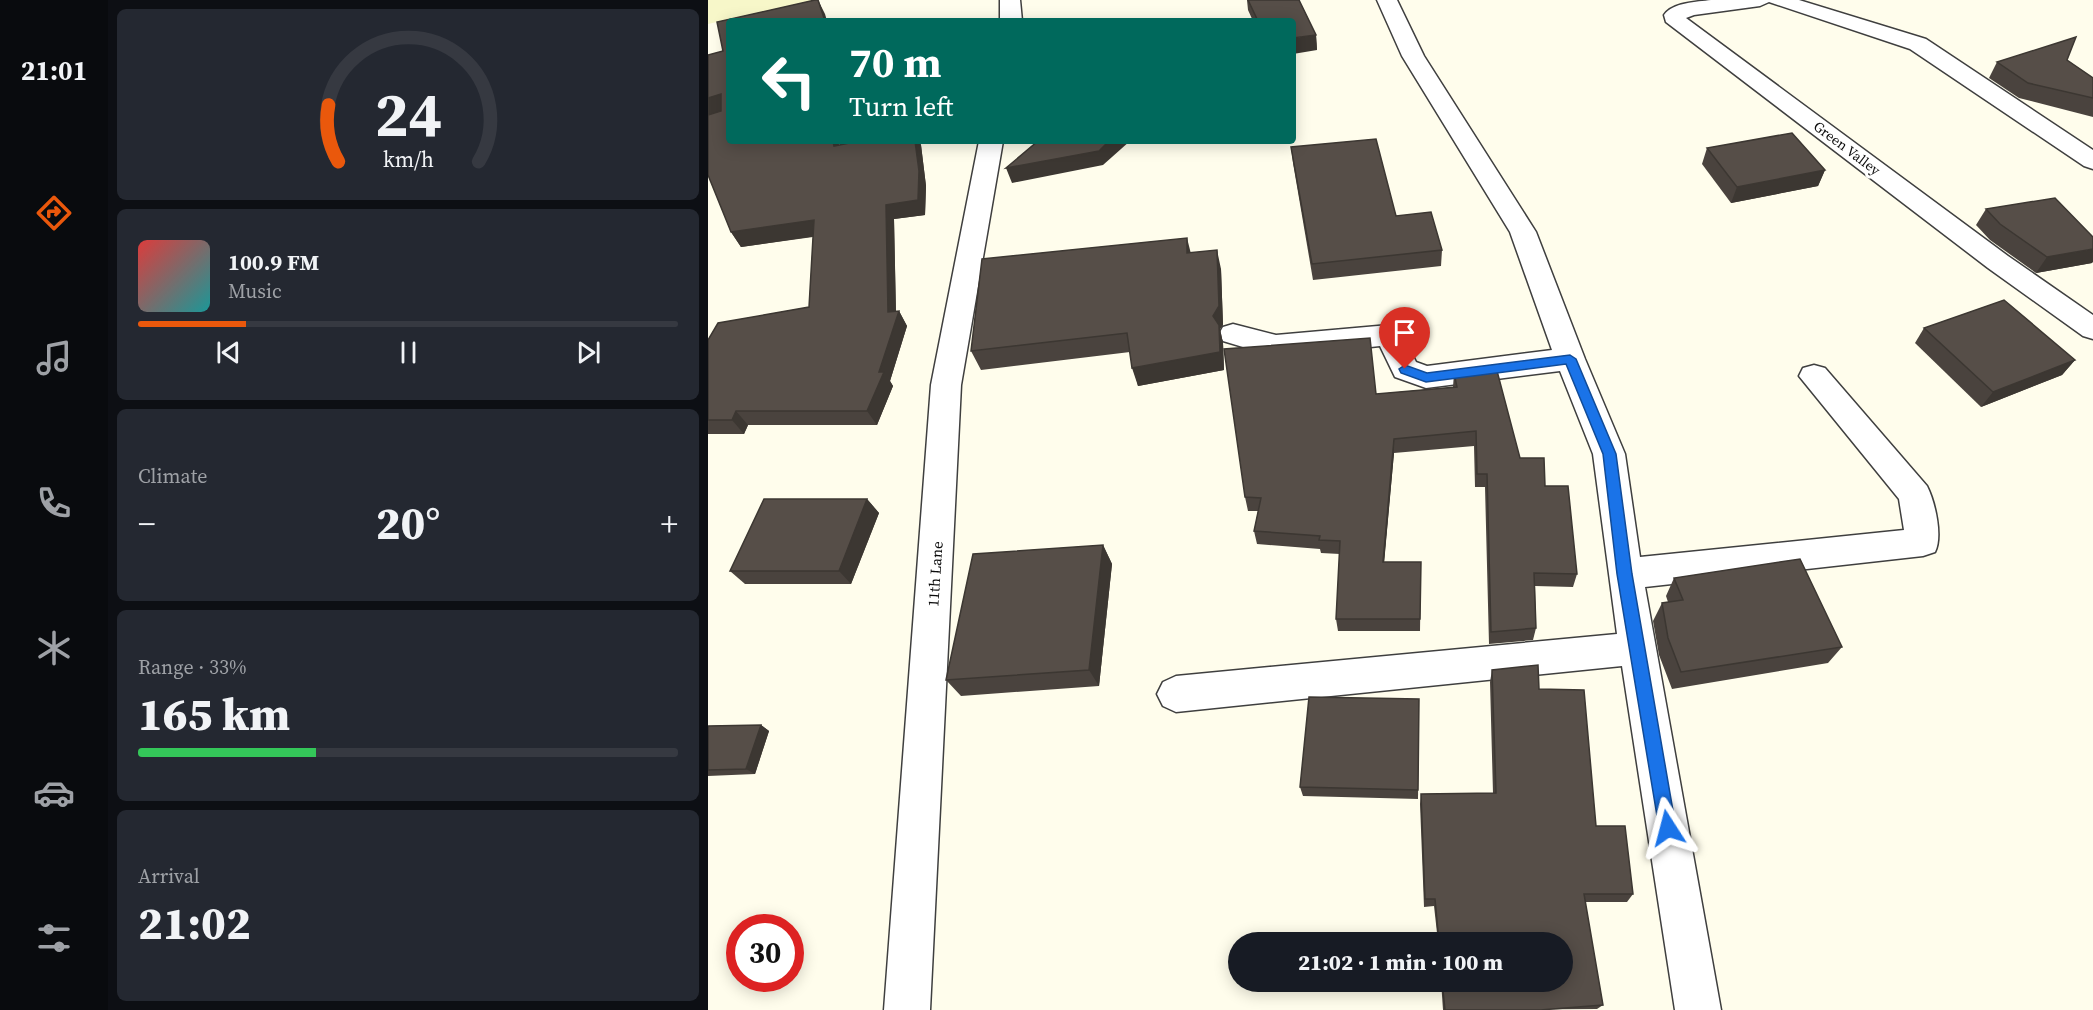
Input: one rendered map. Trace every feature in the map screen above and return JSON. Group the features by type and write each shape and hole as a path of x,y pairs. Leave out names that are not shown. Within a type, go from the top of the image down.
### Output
{"street":[{"path":"1010,0 1011,18"},
{"path":"1387,0 1413,56 1523,232 1570,359 1609,454 1624,574 1698,1010"},
{"name":"Green Valley","path":"1760,0 1690,9 1675,15 1677,22 1998,262 2093,329"},
{"path":"1778,0 1918,44 2093,161"},
{"name":"11th Lane","path":"907,1010 946,385 990,144"},
{"path":"1233,334 1276,346 1389,335 1405,369 1426,377 1570,359"},
{"path":"1624,574 1923,542 1915,495 1814,376"},
{"path":"1176,694 1638,648"}],"green space":[{"path":"708,0 816,0 726,18 726,20 708,24"}],"building":[{"path":"818,0 824,18 735,18"},
{"path":"1248,0 1299,0 1316,35 1296,38 1296,18 1257,18"},
{"path":"726,20 726,144 834,144 834,146 915,144 919,171 918,200 886,205 888,312 899,311 879,372 884,372 867,411 736,411 732,420 708,420 708,340 718,323 809,307 814,220 731,232 708,175 708,115 721,111 721,94 708,98 708,55 723,51 717,22"},
{"path":"2076,37 2067,60 2093,78 2093,98 2028,83 1997,62"},
{"path":"1792,133 1825,170 1737,187 1707,148"},
{"path":"1376,139 1396,216 1431,212 1442,250 1312,264 1291,147"},
{"path":"1034,144 1106,144 1099,151 1006,168"},
{"path":"2055,198 2093,237 2093,249 2047,257 2000,224 1986,209"},
{"path":"1187,238 1187,253 1217,250 1219,306 1213,316 1219,325 1220,352 1132,368 1127,333 971,351 982,259"},
{"path":"2004,300 2075,360 1993,392 1924,328"},
{"path":"1370,338 1376,394 1457,387 1454,373 1496,367 1520,458 1544,458 1545,486 1568,486 1577,574 1534,573 1536,628 1491,632 1487,474 1477,474 1476,431 1394,439 1383,562 1421,562 1420,619 1336,619 1340,541 1319,540 1320,536 1254,531 1261,498 1245,497 1224,349"},
{"path":"764,499 867,499 839,571 730,571"},
{"path":"1103,545 1089,670 946,680 973,554"},
{"path":"1800,559 1842,647 1681,672 1668,638 1662,603 1683,600 1674,578"},
{"path":"1538,665 1539,689 1584,690 1596,826 1625,826 1633,894 1584,894 1603,1005 1540,1010 1445,1010 1443,992 1573,992 1573,932 1438,932 1435,899 1425,899 1421,794 1496,793 1492,670"},
{"path":"1309,697 1419,699 1418,790 1300,787"},
{"path":"761,725 746,769 708,770 708,726"}],"route":[{"path":"1405,369 1426,377 1570,359 1609,454 1624,574 1668,828"}]}
